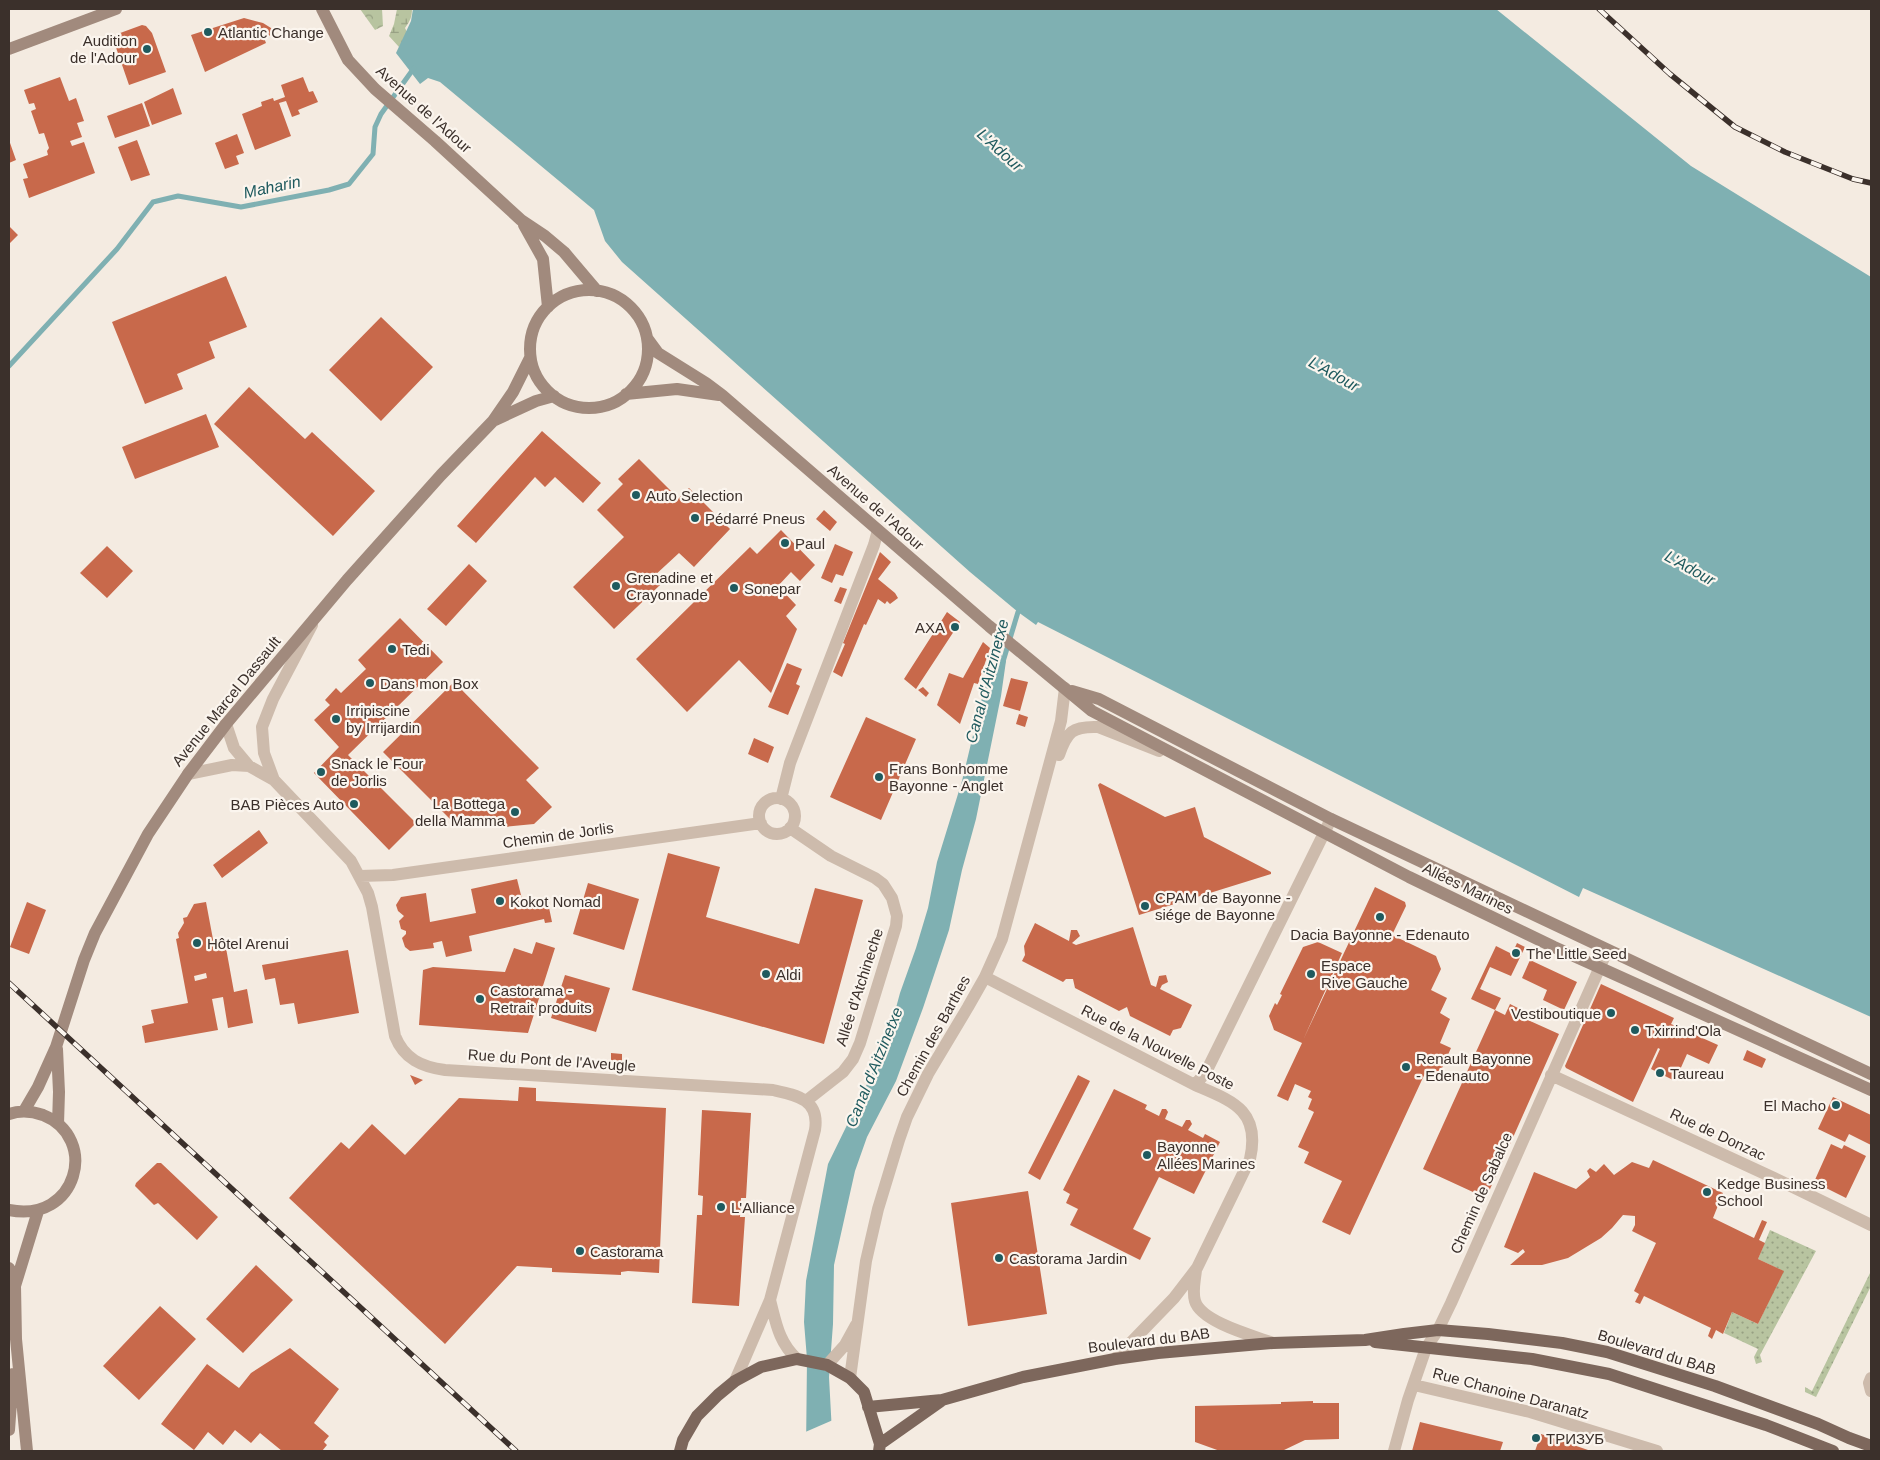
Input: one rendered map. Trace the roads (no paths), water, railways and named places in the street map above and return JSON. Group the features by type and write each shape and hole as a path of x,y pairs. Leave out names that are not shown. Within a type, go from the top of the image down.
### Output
{"main road":[{"path":"9,49 116,9"},
{"name":"Avenue de l'Adour","path":"322,9 348,60 375,89 435,140 521,220 564,252 597,291"},
{"name":"Avenue de l'Adour","path":"521,220 543,259 548,307"},
{"path":"584,290 597,291 608,293 627,304 642,325 647,338 647,354 644,369 637,383 626,394 613,403 583,408 568,404 554,396 543,386 535,373 530,358 530,344 533,330 539,318 558,299 570,293 584,290"},
{"name":"Avenue de l'Adour","path":"647,338 658,354 722,395 1014,648"},
{"name":"Avenue Marcel Dassault","path":"24,1111 38,1088 56,1047 84,960 95,933 148,834 188,774 226,724 316,617 430,487 493,421 518,384 530,358"},
{"path":"626,394 677,389 722,395"},
{"name":"Avenue Marcel Dassault","path":"493,421 536,401 554,396"},
{"name":"Allées Marines","path":"1014,648 1092,712 1324,834 1554,947 1871,1090"},
{"name":"Allées Marines","path":"1065,688 1099,699 1331,820 1871,1074"},
{"name":"Avenue Marcel Dassault","path":"56,1047 59,1092 58,1124"},
{"path":"9,1114 24,1111 36,1113 58,1124 71,1142 75,1156 70,1186 60,1198 50,1206 38,1211 22,1213 9,1210"},
{"path":"15,1286 38,1211"},
{"path":"9,1268 15,1286 16,1339 27,1451"},
{"name":"Boulevard du BAB","path":"868,1407 942,1400 1023,1377 1115,1359 1158,1353 1273,1343 1365,1340 1438,1330 1562,1343 1607,1352 1715,1386 1818,1424 1871,1446"},
{"path":"9,1430 16,1339"},
{"name":"Boulevard du BAB","path":"1365,1340 1532,1359 1609,1374 1766,1425 1833,1451"},
{"path":"680,1451 683,1440 697,1416 735,1381 761,1367 798,1359 827,1365 850,1378 864,1392 880,1448"},
{"name":"Boulevard du BAB","path":"880,1448 942,1400"},
{"path":"25,1433 33,1451"}],"street":[{"path":"781,798 790,763 878,530"},
{"name":"Rue du Pont de l'Aveugle","path":"274,780 264,753 262,740 264,720 316,617"},
{"name":"Chemin des Barthes","path":"850,1378 871,1237 901,1132 928,1074 985,976 1004,932 1063,710 1065,688"},
{"path":"226,724 234,748 250,766"},
{"name":"Chemin des Barthes","path":"1040,801 1068,734 1078,728 1098,727 1186,762"},
{"path":"188,774 232,765 250,766"},
{"name":"Rue du Pont de l'Aveugle","path":"250,766 274,780 341,849 360,876 372,907 395,1036 403,1051 420,1064 430,1068 445,1070 773,1090 791,1094 806,1101"},
{"path":"774,798 781,798 787,801 795,811 795,817 790,828 778,834 765,829 761,823 760,816 761,808 766,802 774,798"},
{"path":"1196,1086 1206,1072 1331,820"},
{"name":"Chemin de Jorlis","path":"360,876 393,875 761,823"},
{"name":"Allée d'Atchineche","path":"790,828 831,856 883,884 892,898 897,916 896,926 860,1043 853,1059 843,1072 806,1101"},
{"name":"Chemin de Sabalce","path":"1394,1451 1408,1400 1426,1348 1438,1330 1607,950"},
{"name":"Rue de la Nouvelle Poste","path":"985,976 1196,1086 1232,1101 1242,1110 1252,1133 1253,1146 1243,1175 1197,1268 1174,1298 1115,1359"},
{"name":"Rue de Donzac","path":"1551,1075 1871,1225"},
{"path":"735,1381 770,1300 816,1130 817,1120 806,1101"},
{"name":"Rue de la Nouvelle Poste","path":"1197,1268 1193,1291 1195,1304 1202,1313 1215,1321 1273,1343"},
{"path":"770,1300 778,1331 786,1350 798,1359"},
{"name":"Chemin des Barthes","path":"827,1365 844,1345 859,1319"},
{"path":"1871,1378 1869,1383 1871,1391"},
{"name":"Rue Chanoine Daranatz","path":"1414,1385 1530,1412 1657,1451"}],"water":[{"name":"L'Adour","path":"413,9 1496,9 1691,166 1871,277 1871,1017 1583,888 1579,897 1038,622 1036,625 970,572 622,262 605,241 594,210 440,82 428,78 420,84 396,53 411,21"},
{"path":"997,650 1006,661 1001,696 976,819 962,870 949,930 896,1081 867,1137 855,1171 834,1265 833,1324 829,1377 833,1451 806,1451 807,1359 804,1322 806,1281 828,1164 886,1045 900,993 928,908 937,862 962,781 987,677"}],"waterway":[{"name":"Maharin","path":"9,366 117,249 153,202 178,196 241,207 329,190 349,184 373,154 375,127 381,114 414,68"},
{"name":"Canal d'Aitzinetxe","path":"1002,665 1018,612"}],"railway":[{"path":"1599,9 1670,74 1735,127 1785,152 1853,179 1871,183"},
{"path":"9,983 516,1451"}],"place":[{"name":"Atlantic Change","path":"208,32"},
{"name":"Audition de l'Adour","path":"147,49"},
{"name":"Auto Selection","path":"636,495"},
{"name":"Pédarré Pneus","path":"695,518"},
{"name":"Paul","path":"785,543"},
{"name":"Grenadine et Crayonnade","path":"616,586"},
{"name":"Sonepar","path":"734,588"},
{"name":"AXA","path":"955,627"},
{"name":"Tedi","path":"392,649"},
{"name":"Dans mon Box","path":"370,683"},
{"name":"Irripiscine by Irrijardin","path":"336,719"},
{"name":"Snack le Four de Jorlis","path":"321,772"},
{"name":"Frans Bonhomme Bayonne - Anglet","path":"879,777"},
{"name":"BAB Pièces Auto","path":"354,804"},
{"name":"La Bottega della Mamma","path":"515,812"},
{"name":"Kokot Nomad","path":"500,901"},
{"name":"CPAM de Bayonne - siége de Bayonne","path":"1145,906"},
{"name":"Dacia Bayonne - Edenauto","path":"1380,917"},
{"name":"Hôtel Arenui","path":"197,943"},
{"name":"The Little Seed","path":"1516,953"},
{"name":"Aldi","path":"766,974"},
{"name":"Espace Rive Gauche","path":"1311,974"},
{"name":"Castorama - Retrait produits","path":"480,999"},
{"name":"Vestiboutique","path":"1611,1013"},
{"name":"Txirrind'Ola","path":"1635,1030"},
{"name":"Renault Bayonne - Edenauto","path":"1406,1067"},
{"name":"Taureau","path":"1660,1073"},
{"name":"El Macho","path":"1836,1105"},
{"name":"Bayonne Allées Marines","path":"1147,1155"},
{"name":"Kedge Business School","path":"1707,1192"},
{"name":"L'Alliance","path":"721,1207"},
{"name":"Castorama","path":"580,1251"},
{"name":"Castorama Jardin","path":"999,1258"},
{"name":"ТРИЗУБ","path":"1536,1438"}]}
